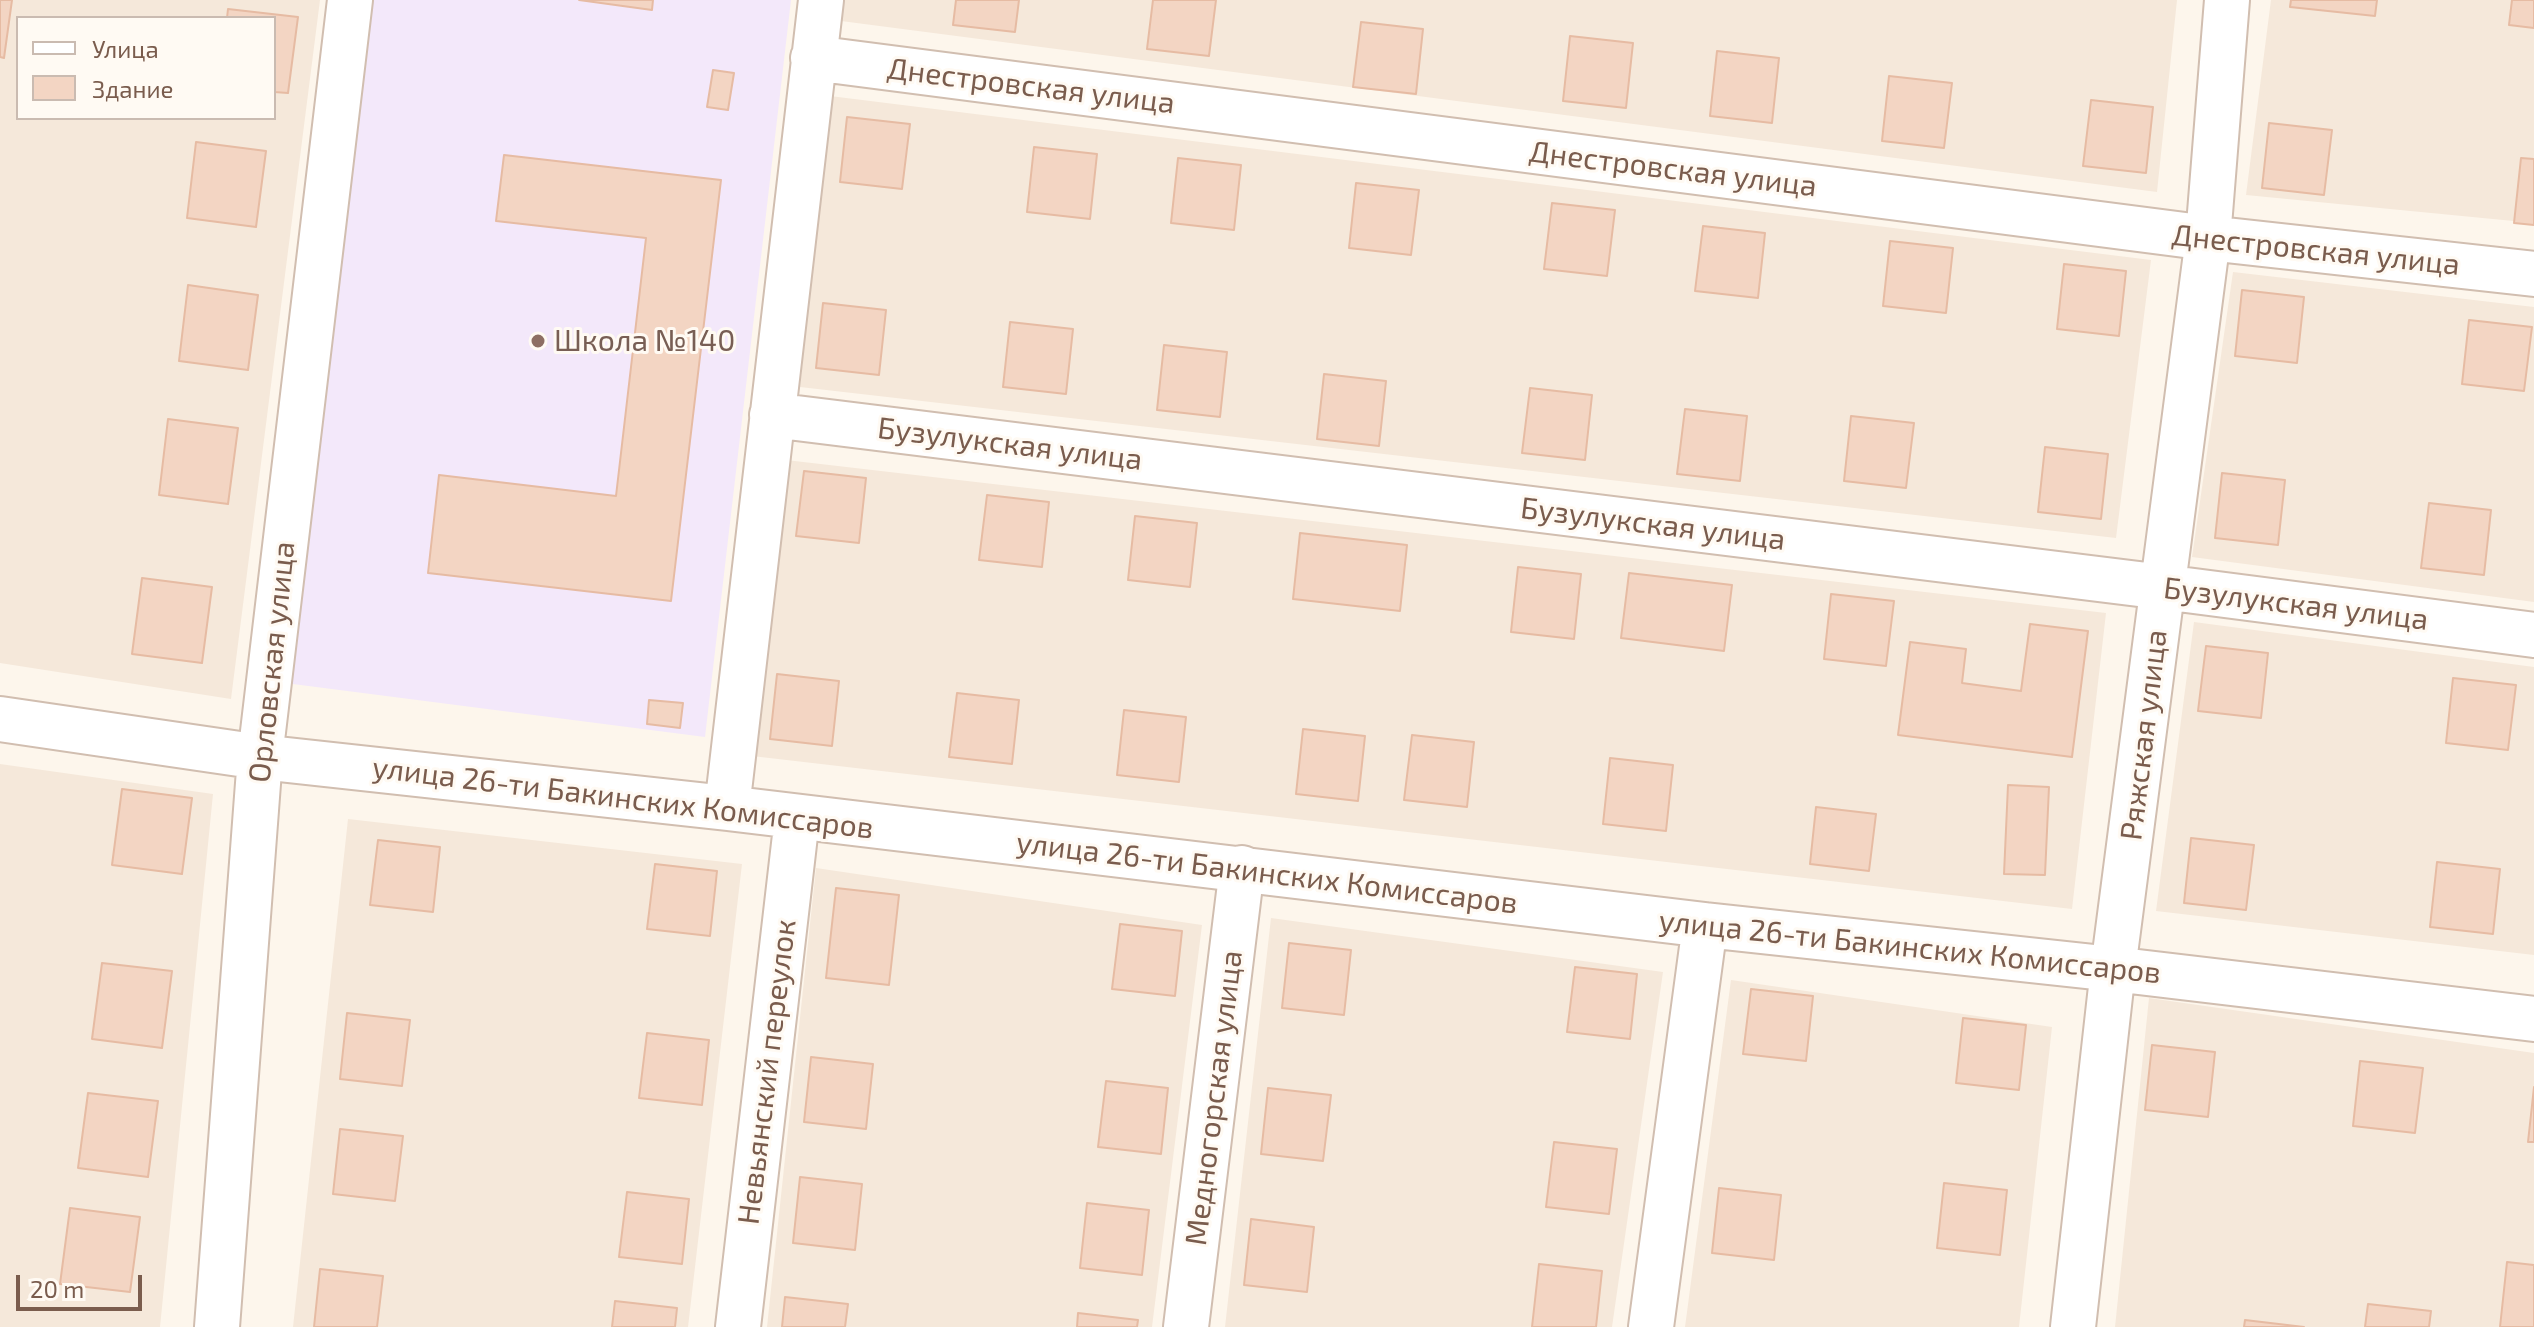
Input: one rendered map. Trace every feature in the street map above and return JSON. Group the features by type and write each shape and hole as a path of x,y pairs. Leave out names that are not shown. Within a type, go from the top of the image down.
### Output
{"street":[{"name":"Орловская улица","path":"217,1327 260,757 350,0"},
{"path":"727,808 821,0"},
{"name":"Ряжская улица","path":"2073,1327 2113,969 2208,238 2227,0"},
{"name":"Днестровская улица","path":"813,58 2208,238 2534,274"},
{"name":"Бузулукская улица","path":"772,415 2534,635"},
{"name":"улица 26-ти Бакинских Комиссаров","path":"0,719 260,757 727,808 1705,925 2534,1019"},
{"name":"Невьянский переулок","path":"738,1327 797,818"},
{"name":"Медногорская улица","path":"1186,1327 1242,868"},
{"path":"1651,1327 1705,925"}],"shaded area":[{"path":"0,0 320,0 231,699 0,663"},
{"name":"Школа №140","path":"364,0 791,0 705,737 285,683"},
{"path":"843,0 2177,0 2157,192 841,21"},
{"path":"2271,0 2534,0 2534,223 2246,195"},
{"path":"830,96 2151,260 2116,538 800,387"},
{"path":"2233,272 2534,307 2534,602 2192,557"},
{"path":"786,460 2106,613 2072,909 752,756"},
{"path":"2194,622 2534,667 2534,955 2156,911"},
{"path":"0,764 213,794 160,1327 0,1327"},
{"path":"348,819 742,864 688,1327 293,1327"},
{"path":"816,868 1202,925 1152,1327 767,1327"},
{"path":"1271,918 1663,972 1612,1327 1225,1327"},
{"path":"1731,980 2052,1027 2019,1327 1685,1327"},
{"path":"2149,998 2534,1053 2534,1327 2115,1327"}],"building":[{"path":"0,0 12,0 4,58 0,57"},
{"path":"579,0 653,0 652,10"},
{"path":"956,0 1019,0 1015,32 953,25"},
{"path":"1153,0 1216,0 1209,56 1147,49"},
{"path":"2291,0 2377,0 2375,16 2290,7"},
{"path":"2512,0 2534,0 2534,28 2509,25"},
{"path":"228,9 298,17 288,93 276,92 276,16 227,16"},
{"path":"1361,22 1423,29 1416,94 1353,87"},
{"path":"1570,36 1633,43 1626,108 1563,101"},
{"path":"1717,51 1779,58 1772,123 1710,116"},
{"path":"713,70 734,73 728,110 707,107"},
{"path":"1889,76 1952,83 1944,148 1882,141"},
{"path":"2091,100 2153,107 2146,173 2083,166"},
{"path":"847,117 910,124 902,189 840,182"},
{"path":"2269,123 2332,130 2324,195 2262,188"},
{"path":"196,142 266,151 256,227 187,218"},
{"path":"1034,147 1097,154 1090,219 1027,212"},
{"path":"504,155 721,180 671,601 428,573 439,475 616,496 646,238 496,221"},
{"path":"1178,158 1241,165 1234,230 1171,223"},
{"path":"2521,158 2534,159 2534,225 2514,223"},
{"path":"1356,183 1419,190 1411,255 1349,248"},
{"path":"1552,203 1615,210 1607,276 1544,269"},
{"path":"1703,226 1765,233 1758,298 1695,291"},
{"path":"1890,241 1953,248 1946,313 1883,306"},
{"path":"2064,264 2126,271 2119,336 2057,329"},
{"path":"188,285 258,295 248,370 179,361"},
{"path":"2242,290 2304,297 2297,363 2235,356"},
{"path":"823,303 886,310 879,375 816,368"},
{"path":"2469,320 2532,327 2524,391 2462,384"},
{"path":"1010,322 1073,329 1066,394 1003,387"},
{"path":"1164,345 1227,352 1220,417 1157,410"},
{"path":"1324,374 1386,381 1379,446 1317,439"},
{"path":"1530,388 1592,395 1585,460 1522,453"},
{"path":"1685,409 1747,416 1740,481 1677,474"},
{"path":"1851,416 1914,423 1906,488 1844,481"},
{"path":"168,419 238,428 228,504 159,495"},
{"path":"2045,447 2108,454 2101,519 2038,512"},
{"path":"804,471 866,478 859,543 796,536"},
{"path":"2222,473 2285,480 2278,545 2215,538"},
{"path":"987,495 1049,502 1042,567 979,560"},
{"path":"2429,503 2491,510 2484,575 2421,568"},
{"path":"1135,516 1197,523 1190,587 1128,580"},
{"path":"1300,533 1407,545 1400,611 1293,599"},
{"path":"1518,567 1581,574 1574,639 1511,632"},
{"path":"1629,573 1732,585 1724,651 1621,638"},
{"path":"142,578 212,587 202,663 132,654"},
{"path":"1831,594 1894,601 1886,666 1824,659"},
{"path":"2030,624 2088,631 2072,757 1898,735 1910,642 1966,649 1962,683 2021,691"},
{"path":"2206,646 2268,653 2261,718 2198,711"},
{"path":"777,674 839,681 832,746 770,739"},
{"path":"2453,678 2516,685 2508,750 2446,743"},
{"path":"957,693 1019,700 1012,764 949,757"},
{"path":"649,700 683,703 680,728 647,724"},
{"path":"1124,710 1186,717 1179,782 1117,775"},
{"path":"1303,729 1365,736 1358,801 1296,794"},
{"path":"1412,735 1474,742 1467,807 1404,800"},
{"path":"1610,758 1673,765 1666,831 1603,824"},
{"path":"2008,785 2049,787 2045,875 2004,874"},
{"path":"122,789 192,798 182,874 112,865"},
{"path":"1816,807 1876,814 1869,871 1810,864"},
{"path":"2191,838 2254,845 2246,910 2184,903"},
{"path":"378,840 440,847 433,912 370,905"},
{"path":"2437,862 2500,869 2493,934 2430,927"},
{"path":"655,864 717,871 710,936 647,929"},
{"path":"836,888 899,895 889,985 826,978"},
{"path":"1120,924 1182,931 1175,996 1112,989"},
{"path":"1289,943 1351,950 1344,1015 1282,1008"},
{"path":"102,963 172,971 162,1048 92,1039"},
{"path":"1575,967 1637,974 1630,1039 1567,1032"},
{"path":"1751,989 1813,996 1806,1061 1743,1054"},
{"path":"347,1013 410,1020 402,1086 340,1079"},
{"path":"1963,1018 2026,1025 2019,1090 1956,1083"},
{"path":"647,1033 709,1040 702,1105 639,1098"},
{"path":"2152,1045 2215,1052 2208,1117 2145,1110"},
{"path":"811,1057 873,1064 866,1129 804,1122"},
{"path":"2360,1061 2423,1068 2415,1133 2353,1126"},
{"path":"1106,1081 1168,1088 1161,1154 1098,1147"},
{"path":"2534,1087 2534,1142 2528,1142"},
{"path":"1268,1088 1331,1095 1323,1161 1261,1154"},
{"path":"88,1093 158,1101 148,1177 78,1168"},
{"path":"340,1129 403,1136 395,1201 333,1194"},
{"path":"1554,1142 1617,1149 1609,1214 1546,1207"},
{"path":"800,1177 862,1184 855,1250 793,1243"},
{"path":"1944,1183 2007,1190 2000,1255 1937,1248"},
{"path":"1719,1188 1781,1195 1774,1260 1712,1253"},
{"path":"627,1192 689,1199 682,1264 619,1257"},
{"path":"1087,1203 1149,1210 1142,1275 1080,1268"},
{"path":"70,1208 140,1217 130,1292 60,1284"},
{"path":"1251,1219 1314,1227 1307,1292 1244,1285"},
{"path":"2507,1262 2534,1265 2534,1327 2500,1327"},
{"path":"1539,1264 1602,1271 1596,1327 1532,1327"},
{"path":"320,1269 383,1276 377,1327 314,1327"},
{"path":"785,1297 848,1304 845,1327 782,1327"},
{"path":"615,1301 677,1308 675,1327 612,1327"},
{"path":"2368,1304 2431,1311 2429,1327 2365,1327"},
{"path":"1078,1313 1138,1320 1137,1327 1077,1327"},
{"path":"2245,1320 2304,1327 2244,1327"}],"place":[{"name":"Школа №140","path":"538,341"}]}
